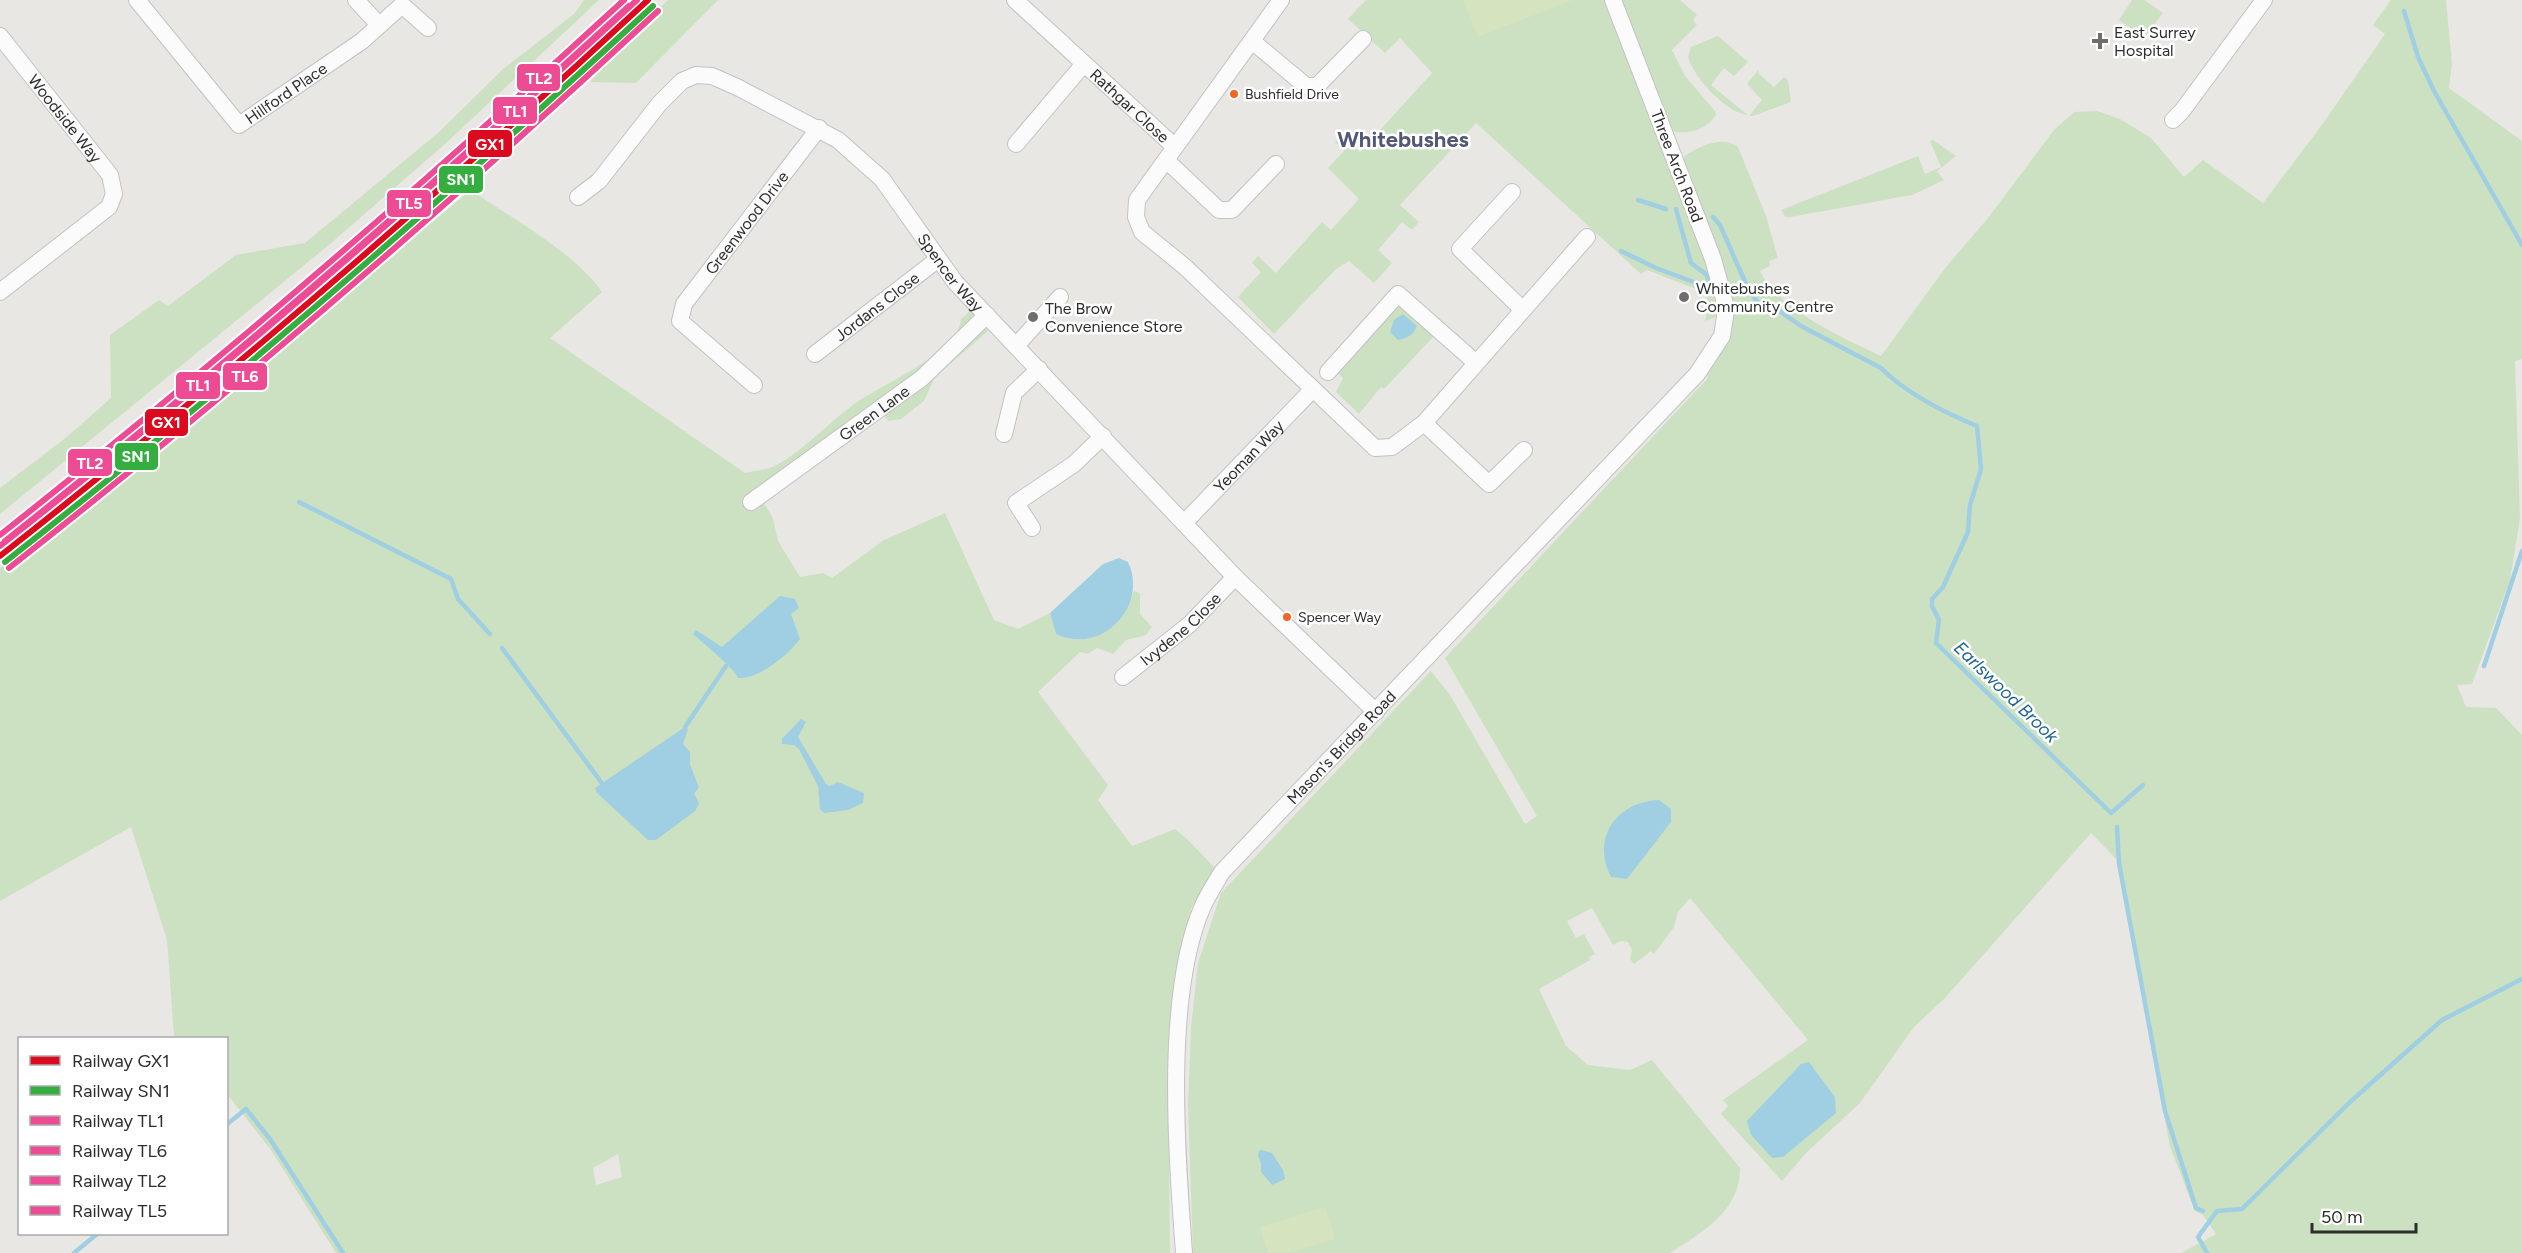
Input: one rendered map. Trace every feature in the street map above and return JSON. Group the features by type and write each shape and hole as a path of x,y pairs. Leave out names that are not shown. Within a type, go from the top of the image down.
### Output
{"street":[{"name":"Hillford Place","path":"137,0 239,125 313,77 379,25 400,3 428,27"},
{"path":"356,0 379,25"},
{"name":"Rathgar Close","path":"1015,0 1083,65 1170,154 1219,210 1232,210 1276,164"},
{"name":"Three Arch Road","path":"1613,0 1713,259 1726,310 1722,336"},
{"path":"2173,120 2264,0"},
{"path":"1276,2 1252,41 1137,200 1136,217 1142,232 1184,266 1375,448 1392,447 1424,423 1475,362 1587,237"},
{"name":"Woodside Way","path":"0,36 111,175 114,194 109,207 2,289"},
{"path":"1252,41 1306,86 1317,86 1363,39"},
{"name":"Rathgar Close","path":"1016,144 1083,65"},
{"name":"Spencer Way","path":"578,197 599,181 659,104 682,81 696,75 712,76 819,128 862,159 882,179 903,205 937,260 987,315 1235,577 1376,712"},
{"name":"Greenwood Drive","path":"754,386 680,321 684,304 819,128"},
{"path":"1512,192 1460,249 1523,310"},
{"name":"Jordans Close","path":"815,354 937,260"},
{"path":"1328,372 1398,294 1475,362"},
{"path":"1016,346 1060,297"},
{"name":"Green Lane","path":"751,502 922,378 987,315"},
{"name":"Mason's Bridge Road","path":"1184,1253 1178,1046 1187,963 1202,908 1222,872 1697,374 1722,336"},
{"path":"1004,434 1014,393 1038,369"},
{"name":"Yeoman Way","path":"1184,523 1312,390"},
{"path":"1424,423 1490,484 1524,450"},
{"path":"1032,528 1016,503 1074,464 1103,436"},
{"name":"Ivydene Close","path":"1123,677 1190,624 1235,577"}],"green space":[{"path":"584,0 599,0 445,144 330,244 0,514 0,488 68,436 111,398 110,335 159,300 168,306 236,255 305,243 439,132 503,69 574,14"},
{"path":"668,0 718,0 636,83 590,82 614,51"},
{"path":"1366,0 1605,0 1705,256 1718,316 1705,321 1709,303 1704,292 1647,270 1641,274 1476,123 1400,205 1419,222 1412,230 1402,222 1378,250 1392,263 1374,283 1349,261 1336,269 1274,334 1238,297 1261,272 1252,263 1258,256 1276,273 1322,222 1331,230 1359,199 1328,168 1344,151 1335,142 1341,136 1360,152 1432,73 1400,38 1385,53 1348,19"},
{"path":"1463,0 1572,0 1478,37"},
{"path":"1619,0 1680,0 1697,15 1693,20 1697,25 1672,50 1685,76 1715,111 1716,115 1702,128 1690,132 1671,131"},
{"path":"2132,0 2144,0 2163,13 2144,38 2119,20"},
{"path":"2391,0 2446,0 2452,64 2449,88 2522,141 2522,359 2515,361 2520,518 2510,580 2472,684 2457,685 2466,707 2496,708 2522,735 2522,1253 2181,1253 2216,1234 2203,1215 2195,1211 2170,1147 2117,860 2091,833 1945,998 1914,1027 1860,1103 1807,1152 1782,1181 1721,1114 1728,1106 1723,1100 1808,1040 1690,898 1678,912 1674,927 1654,954 1651,951 1634,964 1630,959 1632,950 1628,942 1621,941 1613,945 1592,908 1567,921 1576,938 1584,934 1595,954 1589,957 1590,960 1539,989 1566,1046 1588,1065 1630,1070 1652,1060 1740,1168 1739,1183 1727,1208 1695,1237 1670,1253 1193,1253 1188,1105 1191,1028 1198,963 1221,893 1431,671 1450,695 1525,824 1537,816 1445,658 1708,378 1706,374 1724,346 1733,314 1683,161 1686,155 1705,145 1718,142 1738,147 1766,216 1778,258 1769,261 1770,266 1760,271 1769,285 1782,298 1813,321 1881,356 1946,267 1988,218 2054,130 2074,112 2097,111 2120,119 2151,138 2184,177 2203,160 2263,203 2324,122 2385,34 2373,25","holes":["1809,1062 1835,1097 1783,1157 1772,1158 1751,1135"]},
{"path":"1718,36 1748,62 1734,76 1724,68 1711,85 1748,115 1734,110 1714,95 1697,76 1688,57 1691,47"},
{"path":"1758,70 1759,74 1774,87 1784,77 1788,80 1791,102 1753,116 1749,115 1762,100 1747,84"},
{"path":"1933,140 1956,156 1937,171 1944,180 1912,195 1791,217 1785,217 1781,210 1918,156 1925,174 1941,167 1930,141"},
{"path":"471,190 541,236 576,263 602,292 550,338 745,473 769,468 782,462 853,405 933,356 957,332 961,319 970,311 988,331 935,377 924,401 901,419 888,421 877,404 757,492 773,518 778,541 800,577 823,573 832,578 884,540 945,513 994,620 1018,629 1050,613 1056,634 1069,638 1093,637 1113,624 1134,591 1140,593 1140,614 1152,627 1146,635 1126,640 1113,654 1097,648 1088,654 1080,652 1038,692 1108,785 1098,800 1132,846 1175,829 1215,868 1191,909 1182,947 1168,1068 1170,1253 336,1253 271,1150 228,1095 228,1037 174,1036 167,940 131,827 0,901 0,568 173,429 184,426","holes":["618,1154 622,1177 596,1185 593,1168"]},
{"path":"1403,304 1436,334 1384,389 1381,387 1359,414 1336,392 1343,378 1339,374 1339,366 1397,305"},
{"path":"1325,1207 1335,1239 1288,1253 1268,1253 1260,1227"}],"water":[{"path":"1403,314 1417,326 1410,336 1398,340 1390,332 1394,320"},
{"path":"1119,558 1128,562 1133,579 1132,595 1117,623 1089,638 1073,639 1056,634 1050,613 1103,564"},
{"path":"780,596 795,599 799,608 791,614 800,639 780,659 754,675 738,678 725,662 693,634 696,630 722,647"},
{"path":"801,719 806,722 798,737 826,784 830,786 838,782 864,793 863,803 848,810 824,813 820,809 818,786 799,749 794,745 782,744 782,739"},
{"path":"685,727 688,729 683,744 690,752 690,764 699,788 694,793 699,804 695,811 656,840 648,840 597,793 595,788"},
{"path":"1659,800 1671,809 1671,822 1627,879 1611,877 1604,849 1611,825 1631,807"},
{"path":"1809,1062 1835,1097 1836,1113 1783,1157 1772,1158 1751,1135 1747,1121 1801,1064"},
{"path":"1259,1151 1272,1153 1283,1170 1285,1179 1272,1185 1261,1172 1258,1156"}],"waterway":[{"path":"2404,11 2418,57 2434,91 2522,245"},
{"name":"Earlswood Brook","path":"1638,200 1666,209"},
{"path":"1621,251 1656,268 1710,288 1707,275 1691,263 1676,209"},
{"name":"Earlswood Brook","path":"1713,217 1720,225 1746,284 1759,305 1775,308 1801,326 1881,368 1902,386 1926,401 1977,426 1981,469 1970,505 1968,532 1943,587 1932,599 1932,606 1939,620 1936,643 2111,813 2143,785"},
{"path":"299,502 451,579 458,599 490,634"},
{"path":"2484,666 2522,551"},
{"path":"502,648 601,782"},
{"path":"685,727 726,666"},
{"name":"Earlswood Brook","path":"2117,827 2119,863 2165,1111 2196,1208 2203,1211"},
{"path":"2207,1253 2198,1237 2217,1211 2242,1209 2350,1102 2442,1020 2522,979"},
{"path":"228,1123 246,1109 270,1139 343,1253"},
{"path":"74,1253 96,1235"}],"rail line":[{"name":"TL2","path":"0,535 160,406 317,274 624,0"},
{"name":"TL1","path":"0,546 82,481 324,279 482,141 637,0"},
{"name":"GX1","path":"0,556 84,490 330,285 648,0"},
{"name":"TL5","path":"5,541 244,346 477,144 629,6"},
{"name":"SN1","path":"5,562 171,428 335,290 495,150 653,6"},
{"name":"TL6","path":"9,568 176,434 340,296 658,11"}],"place":[{"name":"East Surrey Hospital","path":"2100,41"},
{"name":"Bushfield Drive","path":"1234,94"},
{"name":"Whitebushes Community Centre","path":"1684,297"},
{"name":"The Brow Convenience Store","path":"1033,317"},
{"name":"Spencer Way","path":"1287,617"}],"district":[{"name":"Whitebushes","path":"1403,139"}]}
